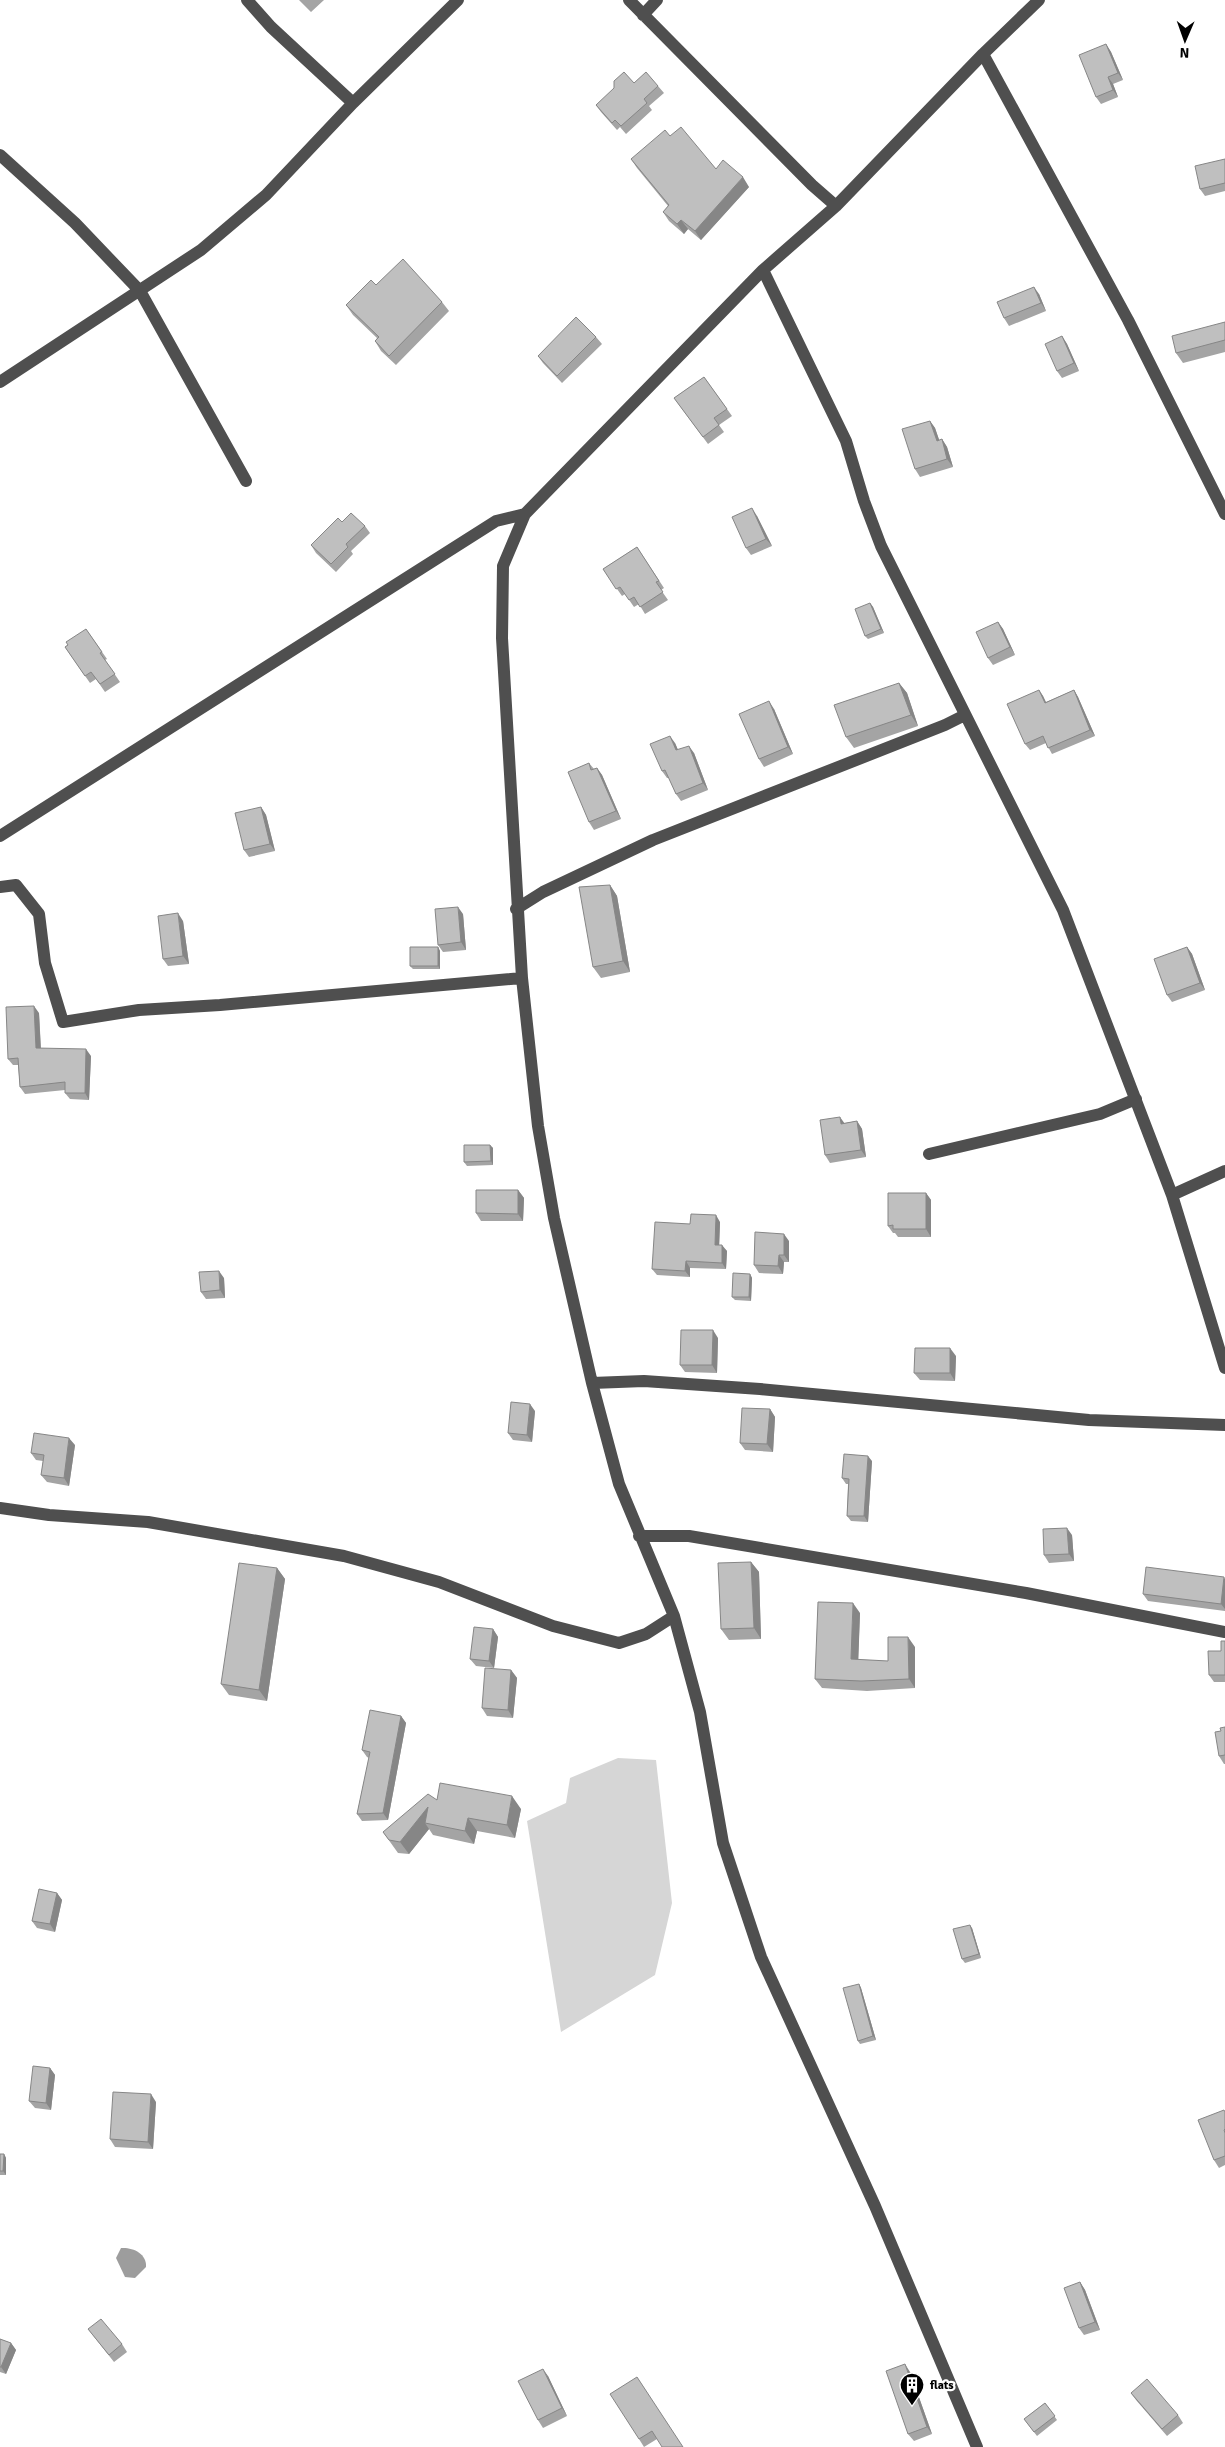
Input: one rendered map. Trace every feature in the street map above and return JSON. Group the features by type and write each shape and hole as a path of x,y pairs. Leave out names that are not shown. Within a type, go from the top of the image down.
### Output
{"street":[{"path":"247,0 271,27 353,103"},
{"path":"0,382 140,292 201,250 266,194 353,103 458,0"},
{"path":"629,0 812,185 836,206"},
{"path":"643,15 656,0"},
{"path":"977,2447 875,2206 761,1957 723,1843 700,1712 674,1616 639,1536 619,1484 592,1383 552,1208 538,1126 516,909 502,638 503,566 525,514 763,270 836,206 983,54 1039,0"},
{"path":"983,54 1128,320 1225,514"},
{"path":"0,155 75,224 140,292 246,481"},
{"path":"763,270 846,441 864,501 882,546 1063,910 1172,1195 1225,1368"},
{"path":"0,836 496,521 525,514"},
{"path":"516,909 543,892 653,840 945,725 965,715"},
{"path":"0,887 16,885 39,914 45,964 63,1022 140,1010 220,1006 522,978"},
{"path":"929,1154 1100,1114 1136,1098"},
{"path":"1172,1195 1225,1171"},
{"path":"592,1383 644,1381 741,1387 1088,1420 1225,1425"},
{"path":"0,1508 49,1515 148,1522 344,1556 438,1582 553,1626 619,1643 646,1634 674,1616"},
{"path":"639,1536 689,1536 1026,1593 1225,1632"}],"shaded area":[{"path":"618,1758 656,1760 672,1903 655,1975 561,2032 527,1821 566,1803 570,1778"},
{"path":"121,2248 138,2252 146,2262 146,2267 135,2278 125,2277 116,2258"}],"building":[{"path":"1106,44 1118,73 1108,77 1113,90 1096,97 1079,55"},
{"path":"624,72 634,83 646,72 658,86 644,99 647,103 621,126 615,120 612,123 596,105 614,88 614,81"},
{"path":"681,127 716,169 723,160 743,177 695,231 681,220 677,224 663,212 669,205 631,159 665,130 670,136"},
{"path":"1225,159 1225,183 1200,189 1195,166"},
{"path":"403,259 442,302 389,356 375,341 379,337 346,305 371,280 376,285"},
{"path":"1034,287 1041,303 1004,318 997,302"},
{"path":"576,317 596,337 557,376 538,356"},
{"path":"1225,322 1225,340 1176,353 1172,336"},
{"path":"1062,336 1074,363 1057,371 1045,344"},
{"path":"704,377 727,409 714,418 719,425 703,437 674,398"},
{"path":"930,421 937,441 942,439 947,459 915,469 902,429"},
{"path":"752,508 766,539 746,548 732,517"},
{"path":"351,513 365,526 346,544 348,547 331,564 311,545 338,518 342,522"},
{"path":"637,547 659,581 656,582 663,592 640,607 634,597 629,600 620,587 616,589 603,569"},
{"path":"870,603 881,629 865,636 855,609"},
{"path":"998,622 1010,647 988,658 976,632"},
{"path":"86,629 115,674 100,684 91,672 85,676 65,647 68,645 66,642"},
{"path":"899,683 911,715 846,737 834,705"},
{"path":"1039,690 1045,703 1074,690 1090,730 1048,748 1043,736 1025,744 1007,704"},
{"path":"769,701 788,747 759,759 739,714"},
{"path":"670,736 676,750 689,746 703,783 676,794 665,770 662,771 650,744"},
{"path":"589,763 591,770 597,768 616,811 589,822 568,772"},
{"path":"261,807 270,844 244,850 235,813"},
{"path":"610,885 623,961 593,967 579,887"},
{"path":"458,907 461,942 438,945 435,909"},
{"path":"178,913 183,956 163,959 158,916"},
{"path":"410,947 438,947 438,966 410,966"},
{"path":"1187,947 1200,983 1167,995 1154,959"},
{"path":"34,1006 36,1048 86,1049 85,1093 65,1093 65,1082 20,1087 18,1058 8,1059 6,1007"},
{"path":"840,1117 841,1124 857,1121 861,1150 825,1155 820,1120"},
{"path":"464,1145 490,1145 491,1161 464,1162"},
{"path":"476,1190 518,1190 518,1214 476,1213"},
{"path":"888,1193 926,1193 926,1229 893,1229 893,1225 888,1226"},
{"path":"691,1214 716,1215 715,1245 722,1245 722,1263 686,1261 685,1271 652,1269 655,1222 690,1224"},
{"path":"755,1232 784,1234 784,1255 779,1255 778,1266 754,1265"},
{"path":"219,1271 220,1290 201,1292 199,1272"},
{"path":"733,1273 750,1274 749,1297 732,1297"},
{"path":"681,1330 713,1330 712,1365 680,1365"},
{"path":"915,1348 950,1348 950,1373 914,1373"},
{"path":"511,1402 530,1404 527,1435 508,1433"},
{"path":"742,1408 770,1409 767,1444 740,1443"},
{"path":"34,1433 69,1438 64,1478 41,1475 44,1455 31,1453"},
{"path":"844,1454 868,1456 864,1516 847,1516 849,1479 842,1478"},
{"path":"1067,1528 1069,1554 1044,1555 1043,1529"},
{"path":"751,1562 754,1628 721,1629 718,1563"},
{"path":"239,1563 277,1568 259,1690 221,1684"},
{"path":"1146,1567 1224,1577 1221,1604 1143,1594"},
{"path":"818,1602 853,1603 851,1659 888,1661 888,1637 908,1637 909,1679 861,1681 815,1679"},
{"path":"474,1627 493,1629 489,1661 470,1659"},
{"path":"1221,1641 1225,1641 1225,1675 1209,1675 1208,1651 1221,1651"},
{"path":"485,1668 511,1670 508,1710 482,1708"},
{"path":"370,1710 401,1716 383,1813 357,1814 370,1752 362,1750"},
{"path":"1225,1727 1225,1755 1219,1756 1215,1732 1221,1731 1220,1728"},
{"path":"440,1783 512,1796 507,1825 468,1818 465,1831 425,1823 428,1807 400,1842 389,1840 383,1832 428,1794 437,1800"},
{"path":"39,1889 57,1893 50,1924 32,1921"},
{"path":"970,1925 979,1954 962,1959 953,1929"},
{"path":"859,1984 873,2036 858,2041 843,1988"},
{"path":"33,2066 50,2068 46,2103 29,2101"},
{"path":"113,2092 151,2094 148,2142 110,2139"},
{"path":"1224,2110 1225,2156 1214,2160 1198,2120"},
{"path":"0,2154 4,2154 3,2171 0,2171"},
{"path":"1080,2282 1095,2322 1079,2328 1064,2288"},
{"path":"101,2319 122,2344 109,2355 88,2329"},
{"path":"0,2339 11,2343 1,2367 0,2367"},
{"name":"flats","path":"905,2364 927,2427 908,2434 886,2371"},
{"path":"543,2369 562,2408 538,2420 518,2381"},
{"path":"637,2377 683,2447 662,2447 652,2431 639,2439 610,2394"},
{"path":"1147,2379 1178,2415 1162,2429 1131,2393"},
{"path":"1045,2403 1055,2416 1034,2432 1024,2419"}],"place":[{"name":"flats","path":"912,2406"}]}
